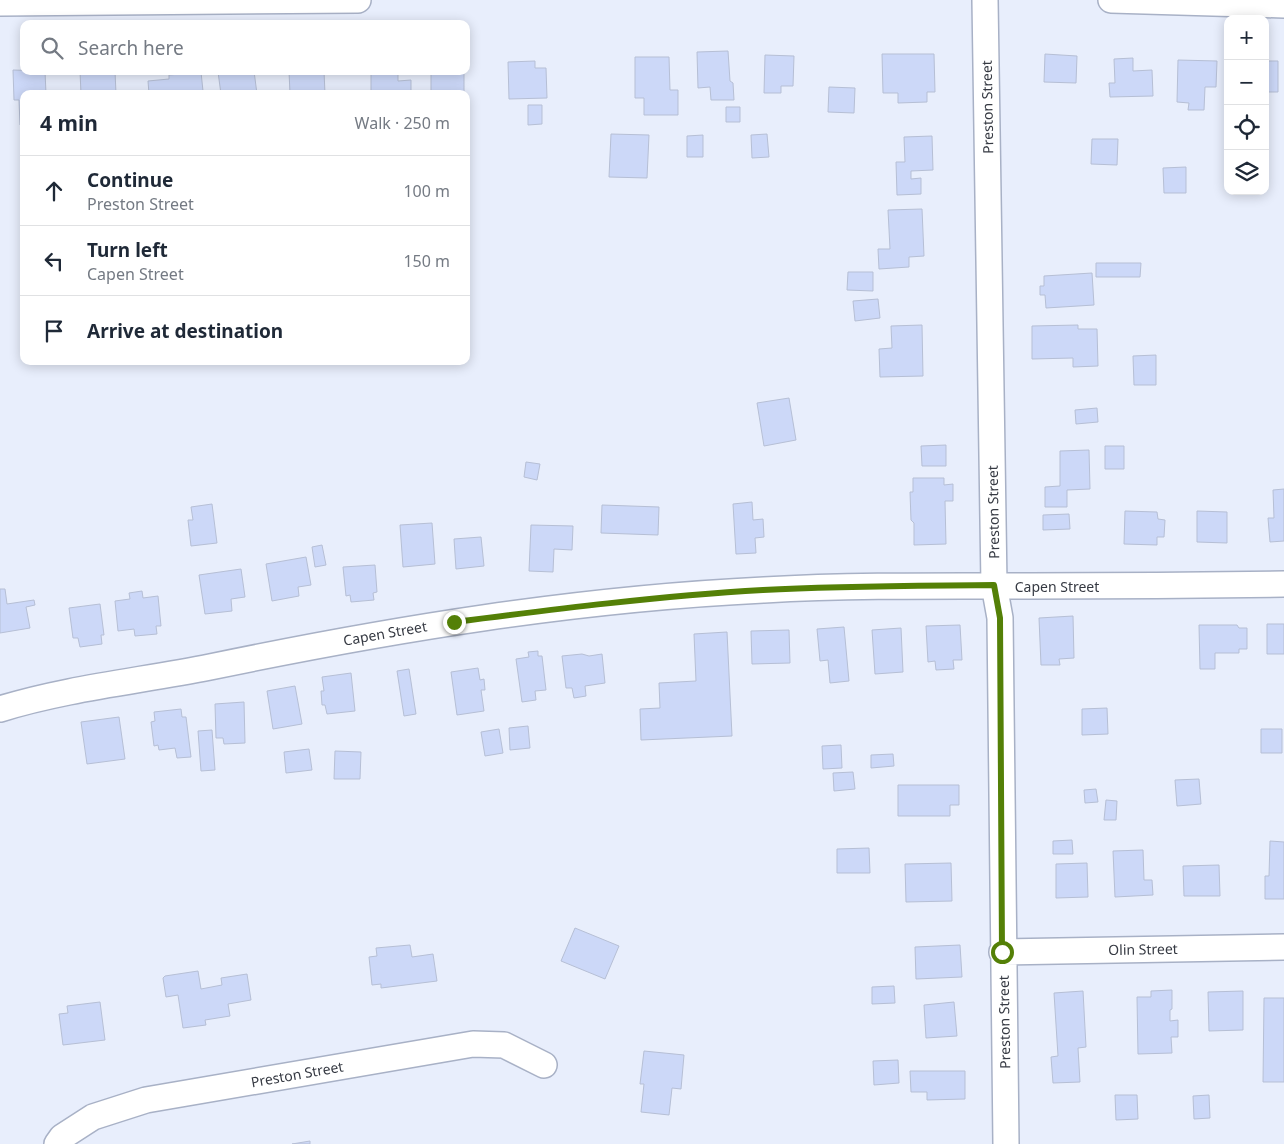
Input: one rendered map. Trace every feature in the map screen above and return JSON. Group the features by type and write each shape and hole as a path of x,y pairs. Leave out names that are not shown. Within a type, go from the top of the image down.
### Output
{"street":[{"path":"0,3 358,0"},
{"name":"Preston Street","path":"985,0 994,585 1000,618 1002,952 1006,1144"},
{"path":"1111,0 1284,5"},
{"name":"Capen Street","path":"0,709 43,696 186,672 398,631 578,606 683,595 842,587 1284,584"},
{"name":"Olin Street","path":"1002,952 1284,947"},
{"name":"Preston Street","path":"57,1144 62,1137 93,1117 146,1100 473,1044 504,1045 544,1065"}],"building":[{"path":"728,51 730,81 733,83 734,100 711,100 710,87 698,88 697,52"},
{"path":"882,54 934,54 935,92 927,92 927,102 898,103 898,93 883,93"},
{"path":"1045,54 1077,56 1076,83 1044,82"},
{"path":"765,55 794,56 793,86 781,86 781,93 764,93"},
{"path":"635,57 669,57 670,90 678,90 678,115 644,115 644,98 635,98"},
{"path":"1133,58 1133,71 1152,70 1153,96 1110,97 1109,83 1115,83 1114,59"},
{"path":"1178,60 1217,61 1216,87 1205,87 1204,110 1188,110 1189,103 1177,102"},
{"path":"535,61 535,68 546,68 547,98 509,99 508,62"},
{"path":"1269,61 1278,61 1278,92 1269,92"},
{"path":"13,70 20,70 20,75 45,75 46,90 20,90 20,125 19,100 14,100"},
{"path":"80,75 115,75 116,90 81,90"},
{"path":"169,75 201,75 203,90 149,90 148,81 169,79"},
{"path":"218,75 255,75 256,90 220,90"},
{"path":"289,75 324,75 325,90 290,90"},
{"path":"371,75 398,75 398,81 411,80 411,90 371,90"},
{"path":"431,75 464,75 464,90 431,90"},
{"path":"829,87 855,88 854,113 828,112"},
{"path":"528,105 542,105 542,124 528,125"},
{"path":"726,107 740,107 740,122 726,122"},
{"path":"611,134 649,135 647,178 609,177"},
{"path":"767,134 769,157 752,158 751,135"},
{"path":"703,135 703,157 687,157 687,136"},
{"path":"932,136 933,170 911,171 911,179 921,178 921,194 897,195 896,162 905,162 904,137"},
{"path":"1092,139 1118,139 1117,165 1091,164"},
{"path":"1186,167 1186,193 1164,193 1163,168"},
{"path":"922,209 924,256 909,257 909,267 879,269 878,249 890,249 888,210"},
{"path":"1096,263 1141,263 1140,277 1096,277"},
{"path":"848,272 873,272 873,291 847,290"},
{"path":"1092,273 1094,305 1046,308 1045,295 1040,295 1040,286 1044,286 1044,276"},
{"path":"878,299 880,318 855,321 853,301"},
{"path":"922,325 923,376 880,377 879,349 892,348 891,326"},
{"path":"1078,325 1078,329 1097,329 1098,366 1073,367 1073,358 1032,359 1032,326"},
{"path":"1156,355 1156,385 1134,385 1133,356"},
{"path":"789,398 796,440 764,446 757,403"},
{"path":"1097,408 1098,422 1076,424 1075,410"},
{"path":"946,445 946,466 922,466 921,446"},
{"path":"1105,446 1124,446 1124,469 1105,469"},
{"path":"1089,450 1090,489 1067,490 1067,507 1045,507 1045,487 1060,486 1060,451"},
{"path":"526,462 540,464 537,480 524,477"},
{"path":"913,478 944,478 944,485 953,484 953,501 945,501 946,544 914,545 914,523 911,520 910,492 913,492"},
{"path":"1284,489 1284,541 1270,542 1268,518 1274,518 1273,490"},
{"path":"752,502 753,520 763,519 764,537 755,538 756,553 736,554 733,504"},
{"path":"212,504 217,543 191,546 188,520 193,520 191,507"},
{"path":"602,505 659,507 658,535 601,533"},
{"path":"1125,511 1157,512 1158,519 1165,520 1164,537 1157,537 1157,545 1124,544"},
{"path":"1197,511 1227,512 1227,543 1197,542"},
{"path":"1069,514 1070,529 1043,530 1043,515"},
{"path":"432,523 435,564 403,567 400,525"},
{"path":"531,525 573,526 572,550 554,549 553,572 529,571"},
{"path":"481,537 484,566 456,569 454,539"},
{"path":"322,545 326,565 315,567 312,547"},
{"path":"306,557 311,585 298,587 299,596 272,601 266,564"},
{"path":"375,565 377,592 373,593 374,600 351,602 350,595 346,596 343,567"},
{"path":"241,569 245,597 231,599 232,611 205,614 199,575"},
{"path":"0,589 5,589 7,604 34,600 35,605 26,607 30,628 0,633"},
{"path":"142,591 143,598 158,596 161,626 156,626 157,634 135,636 134,629 118,631 115,601 130,599 129,593"},
{"path":"100,604 104,635 101,635 102,644 80,647 78,638 73,638 69,608"},
{"path":"1073,616 1074,658 1059,659 1060,665 1041,665 1039,618"},
{"path":"1267,624 1284,624 1284,654 1267,654"},
{"path":"960,625 962,660 953,660 954,669 936,670 935,661 928,662 926,626"},
{"path":"1199,625 1237,625 1239,628 1247,628 1247,649 1239,649 1239,653 1215,653 1215,669 1200,669"},
{"path":"844,627 849,681 830,683 828,660 820,661 817,629"},
{"path":"901,628 903,672 875,674 872,630"},
{"path":"789,630 790,663 752,664 751,631"},
{"path":"727,632 732,736 641,740 640,709 660,708 659,683 696,681 694,634"},
{"path":"538,651 538,656 542,656 546,690 535,691 536,700 522,702 516,659 529,657 528,652"},
{"path":"582,654 589,656 602,654 605,683 585,686 586,696 574,698 572,688 566,688 562,656"},
{"path":"478,668 480,680 484,679 485,690 481,690 484,711 457,715 451,672"},
{"path":"409,669 416,714 404,716 397,671"},
{"path":"351,673 355,711 327,714 325,705 322,705 321,691 324,691 322,677"},
{"path":"295,686 302,724 273,729 267,691"},
{"path":"244,702 245,743 224,744 223,738 216,738 215,704"},
{"path":"1107,708 1108,734 1082,735 1082,709"},
{"path":"181,709 182,717 186,717 191,757 177,758 175,748 159,750 158,745 154,746 151,722 155,721 154,712"},
{"path":"119,717 125,759 87,764 81,722"},
{"path":"528,726 530,748 510,750 509,728"},
{"path":"499,729 503,753 485,756 481,732"},
{"path":"1261,729 1282,729 1282,753 1261,753"},
{"path":"212,730 215,770 201,771 198,731"},
{"path":"841,745 842,768 823,769 822,746"},
{"path":"309,749 312,770 286,773 284,752"},
{"path":"335,751 361,752 360,779 334,779"},
{"path":"893,754 894,766 871,768 871,755"},
{"path":"853,772 855,789 834,791 833,773"},
{"path":"1199,779 1201,804 1177,806 1175,780"},
{"path":"898,785 959,785 959,805 950,805 950,816 898,816"},
{"path":"1096,789 1098,802 1085,803 1084,790"},
{"path":"1106,800 1117,801 1116,820 1104,820"},
{"path":"1072,840 1073,854 1053,854 1053,841"},
{"path":"1270,841 1284,842 1284,899 1265,899 1265,876 1269,876"},
{"path":"869,848 870,873 837,873 837,849"},
{"path":"1143,850 1144,880 1152,880 1153,895 1115,897 1113,851"},
{"path":"951,863 952,901 906,902 905,864"},
{"path":"1087,863 1088,897 1056,898 1056,864"},
{"path":"1219,865 1220,896 1184,896 1183,866"},
{"path":"575,928 619,946 605,979 561,961"},
{"path":"410,945 412,957 433,954 437,981 381,988 381,984 372,985 369,957 377,956 376,948"},
{"path":"960,945 962,977 916,979 915,947"},
{"path":"198,971 201,989 222,985 221,978 247,974 251,1000 228,1004 230,1016 205,1020 206,1025 183,1028 178,995 166,997 163,978 165,976"},
{"path":"894,986 895,1003 872,1004 872,987"},
{"path":"1172,990 1170,1021 1178,1020 1178,1037 1171,1037 1172,1053 1138,1054 1137,997 1151,997 1151,991"},
{"path":"1083,991 1086,1047 1078,1048 1080,1082 1053,1083 1051,1057 1058,1056 1054,993"},
{"path":"1243,991 1243,1030 1209,1031 1208,992"},
{"path":"1264,998 1284,998 1284,1082 1263,1082"},
{"path":"100,1002 105,1040 63,1045 59,1014 68,1013 67,1006"},
{"path":"954,1002 957,1036 926,1038 924,1005"},
{"path":"644,1051 684,1055 681,1089 672,1088 669,1115 641,1112 644,1084 640,1084"},
{"path":"898,1060 899,1083 874,1085 873,1061"},
{"path":"910,1071 965,1071 965,1099 927,1100 927,1092 911,1092"},
{"path":"1115,1095 1137,1095 1138,1119 1116,1120"},
{"path":"1209,1095 1210,1118 1194,1119 1193,1096"},
{"path":"310,1141 310,1144 292,1144"}],"route":[{"path":"454,622 607,602 683,595 842,587 994,585 1000,618 1002,952"}]}
